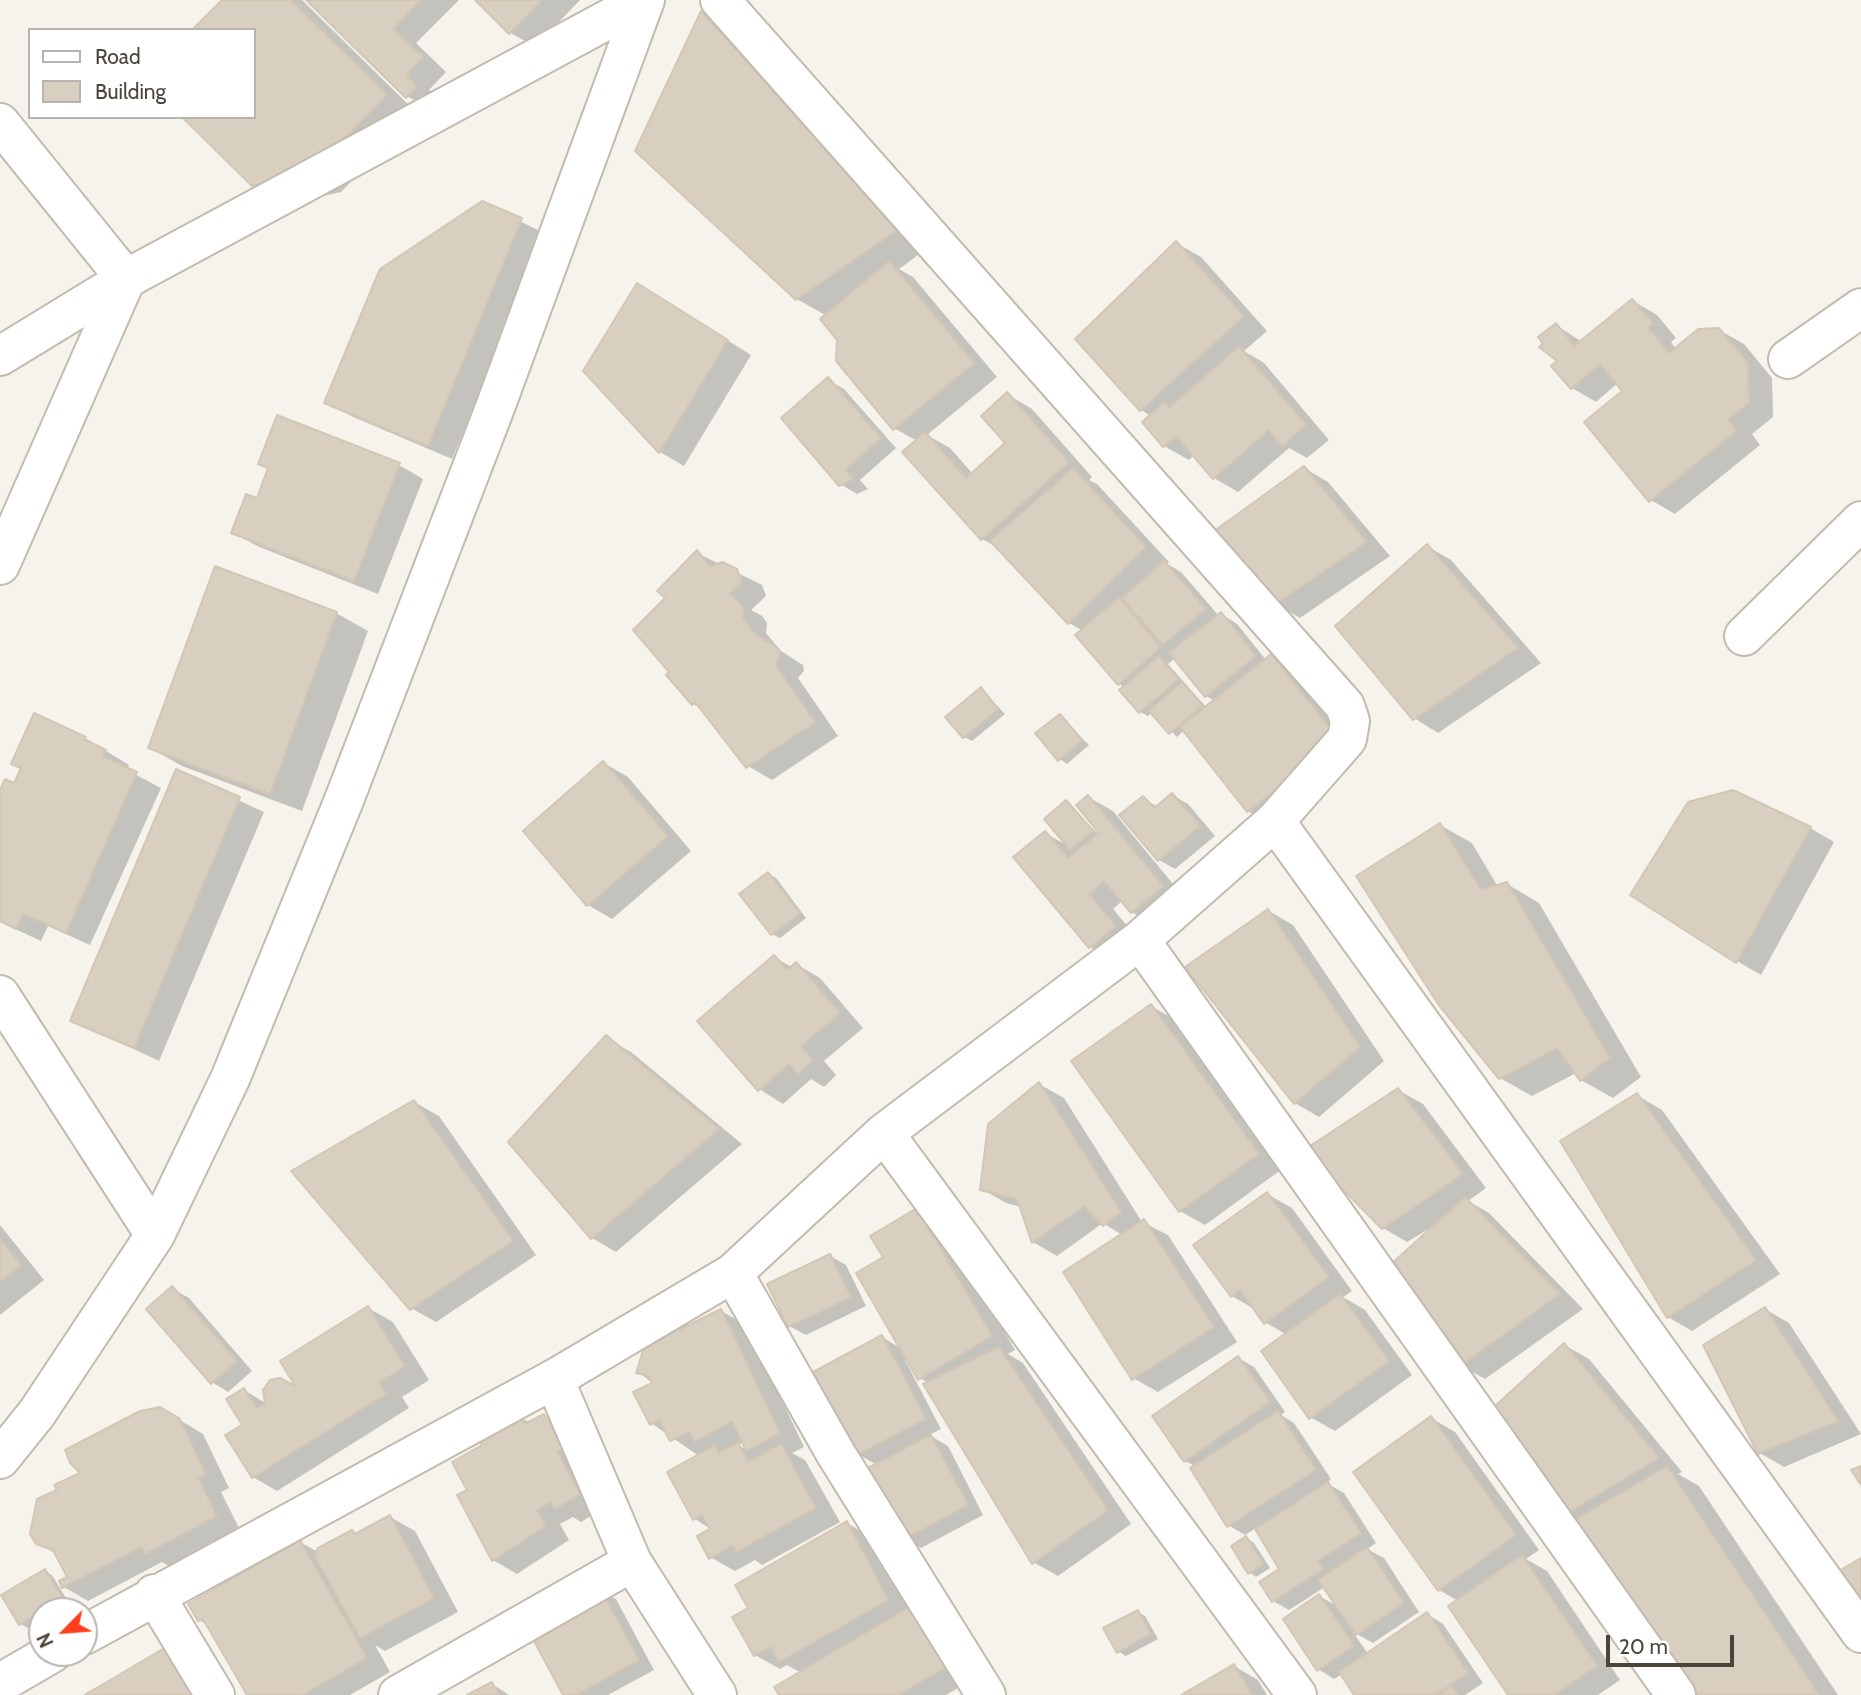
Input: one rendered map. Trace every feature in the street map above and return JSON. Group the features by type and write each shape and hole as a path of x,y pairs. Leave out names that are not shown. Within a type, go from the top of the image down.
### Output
{"street":[{"path":"0,356 126,279 644,0"},
{"path":"0,1459 37,1413 155,1235 230,1079 339,813 496,405 644,0"},
{"path":"98,1626 554,1379 733,1273 884,1133 1140,940 1275,821 1347,739 1350,721 1345,706 720,0"},
{"path":"0,122 126,279"},
{"path":"0,565 126,279"},
{"path":"1788,359 1861,308"},
{"path":"1744,636 1861,521"},
{"path":"1275,821 1861,1633"},
{"path":"1140,940 1675,1695"},
{"path":"0,995 155,1235"},
{"path":"884,1133 1297,1695"},
{"path":"733,1273 836,1454 986,1695"},
{"path":"554,1379 632,1562 717,1695"},
{"path":"398,1695 632,1562"},
{"path":"154,1594 215,1695"},
{"path":"9,1679 29,1667"}],"building":[{"path":"222,0 291,0 387,95 309,174 252,186 184,119 256,119 256,28 194,28"},
{"path":"306,0 421,0 393,29 423,57 406,75 417,86 406,98"},
{"path":"475,0 542,0 509,34"},
{"path":"701,11 899,229 796,300 635,151"},
{"path":"482,201 522,218 428,446 324,403 380,269"},
{"path":"1176,241 1244,316 1140,411 1075,339"},
{"path":"889,261 974,363 893,430 836,361 837,340 820,319"},
{"path":"637,283 728,340 659,453 583,371"},
{"path":"1632,299 1653,323 1648,328 1669,353 1698,329 1719,328 1748,363 1749,403 1728,419 1737,430 1649,502 1584,422 1622,391 1600,364 1571,389 1551,366 1557,361 1539,347 1543,344 1538,337 1556,323 1574,346"},
{"path":"1239,346 1306,425 1282,446 1269,430 1213,479 1176,436 1163,447 1142,422 1164,402 1169,408"},
{"path":"828,377 881,438 845,470 853,479 839,486 781,418"},
{"path":"1007,392 1069,462 981,540 902,452 925,432 966,478 1005,443 981,416"},
{"path":"277,415 400,463 354,581 231,533 246,494 257,498 268,468 258,464"},
{"path":"1304,466 1367,542 1274,605 1210,534"},
{"path":"1073,468 1146,547 1068,624 990,541"},
{"path":"1427,544 1518,648 1413,720 1335,626"},
{"path":"697,550 710,567 722,562 737,569 742,582 729,594 743,608 743,618 756,635 779,649 780,657 775,664 815,722 746,768 695,702 692,705 666,675 669,672 633,630 665,598 657,591"},
{"path":"1164,561 1206,609 1163,645 1122,598"},
{"path":"215,566 337,612 270,794 148,748"},
{"path":"1119,598 1161,647 1118,685 1075,635"},
{"path":"1221,612 1256,656 1205,697 1169,653"},
{"path":"1271,654 1338,739 1247,812 1180,727"},
{"path":"1159,656 1179,679 1139,713 1119,690"},
{"path":"1182,682 1202,705 1169,734 1149,711"},
{"path":"981,687 998,709 963,738 945,717"},
{"path":"34,713 86,737 84,739 106,750 103,757 137,772 66,933 23,914 16,929 0,921 0,790 5,779 14,783 21,768 11,764"},
{"path":"1060,714 1082,740 1058,761 1035,733"},
{"path":"603,761 668,836 587,906 523,831"},
{"path":"176,769 240,797 134,1048 70,1021"},
{"path":"1733,790 1811,827 1736,963 1630,895 1688,802"},
{"path":"1172,793 1200,826 1158,861 1119,815 1143,796 1154,808"},
{"path":"1088,795 1163,886 1131,913 1104,881 1089,894 1116,926 1089,948 1013,857 1045,831 1068,858 1099,833 1076,805"},
{"path":"1066,800 1093,831 1070,850 1044,819"},
{"path":"1440,823 1481,890 1507,882 1610,1058 1580,1081 1557,1048 1499,1079 1438,1004 1356,876"},
{"path":"768,872 800,913 771,935 739,894"},
{"path":"1268,909 1360,1047 1294,1104 1185,967"},
{"path":"774,955 787,970 796,962 840,1013 801,1046 813,1061 798,1074 789,1064 758,1091 697,1021"},
{"path":"1151,1004 1259,1154 1179,1212 1071,1061"},
{"path":"606,1035 719,1129 591,1239 508,1142"},
{"path":"1039,1082 1121,1212 1103,1226 1084,1206 1032,1243 1017,1199 980,1190 988,1124"},
{"path":"1398,1088 1463,1174 1382,1229 1304,1150"},
{"path":"1637,1093 1756,1260 1667,1318 1560,1141"},
{"path":"414,1100 513,1241 410,1310 291,1171"},
{"path":"1267,1192 1329,1277 1264,1324 1240,1290 1231,1297 1193,1245"},
{"path":"1465,1197 1560,1294 1459,1367 1388,1267"},
{"path":"917,1208 992,1336 918,1380 856,1273 883,1257 870,1236"},
{"path":"1144,1219 1214,1327 1132,1380 1063,1272"},
{"path":"0,1239 21,1265 0,1282"},
{"path":"830,1254 851,1297 788,1327 767,1284"},
{"path":"172,1286 237,1361 211,1384 146,1309"},
{"path":"1340,1294 1389,1361 1309,1419 1261,1351"},
{"path":"368,1306 405,1366 379,1383 386,1394 252,1478 225,1435 242,1425 226,1399 244,1388 257,1409 265,1404 263,1390 270,1380 280,1378 295,1386 280,1361"},
{"path":"1765,1307 1838,1421 1758,1454 1703,1345"},
{"path":"721,1309 780,1433 746,1451 732,1421 695,1442 689,1432 670,1441 659,1420 650,1425 633,1392 652,1383 649,1376 636,1373 644,1347"},
{"path":"882,1335 926,1419 857,1455 813,1372"},
{"path":"1564,1343 1659,1458 1563,1516 1495,1406"},
{"path":"999,1347 1108,1510 1032,1564 923,1384"},
{"path":"1238,1356 1270,1402 1184,1462 1152,1416"},
{"path":"160,1407 179,1418 206,1474 198,1478 217,1516 145,1554 141,1547 62,1588 59,1581 67,1577 53,1550 36,1544 30,1534 37,1499 57,1490 54,1485 80,1473 70,1463 65,1450 140,1411"},
{"path":"1278,1411 1316,1470 1227,1527 1190,1468"},
{"path":"518,1414 525,1424 544,1414 563,1448 557,1452 580,1494 555,1509 551,1502 537,1510 546,1526 492,1561 457,1495 467,1490 452,1462 482,1445 478,1437"},
{"path":"1431,1416 1516,1535 1438,1591 1353,1472"},
{"path":"931,1435 968,1505 903,1540 866,1469"},
{"path":"738,1443 748,1462 781,1444 816,1508 736,1552 733,1545 709,1559 697,1536 710,1529 702,1515 693,1520 667,1472 715,1445 719,1453"},
{"path":"1667,1466 1819,1695 1698,1695 1568,1524"},
{"path":"1861,1466 1861,1485 1851,1470"},
{"path":"1328,1482 1361,1533 1318,1561 1323,1569 1272,1602 1259,1582 1279,1569 1255,1529"},
{"path":"390,1515 434,1598 360,1638 314,1555 318,1548 352,1530 355,1534"},
{"path":"847,1521 888,1600 779,1662 771,1647 754,1656 732,1617 748,1608 735,1585"},
{"path":"1246,1536 1263,1564 1248,1574 1231,1546"},
{"path":"300,1540 367,1658 302,1695 247,1695 203,1619 198,1621 188,1604"},
{"path":"1367,1547 1404,1603 1356,1635 1318,1580"},
{"path":"1522,1555 1597,1666 1554,1695 1508,1695 1448,1606"},
{"path":"1861,1558 1861,1608 1837,1572"},
{"path":"45,1569 62,1597 28,1597 28,1620 19,1625 1,1595"},
{"path":"600,1588 639,1660 576,1695 563,1695 527,1628"},
{"path":"1319,1594 1354,1646 1317,1671 1283,1619"},
{"path":"913,1605 948,1666 898,1695 779,1695 774,1687"},
{"path":"1138,1610 1151,1634 1117,1653 1103,1628"},
{"path":"1427,1612 1468,1673 1435,1695 1354,1695 1339,1672"},
{"path":"166,1647 194,1695 84,1695 107,1682"},
{"path":"1234,1664 1252,1695 1181,1695"},
{"path":"492,1682 499,1695 467,1695"},
{"path":"1451,1686 1458,1695 1439,1695"}]}
